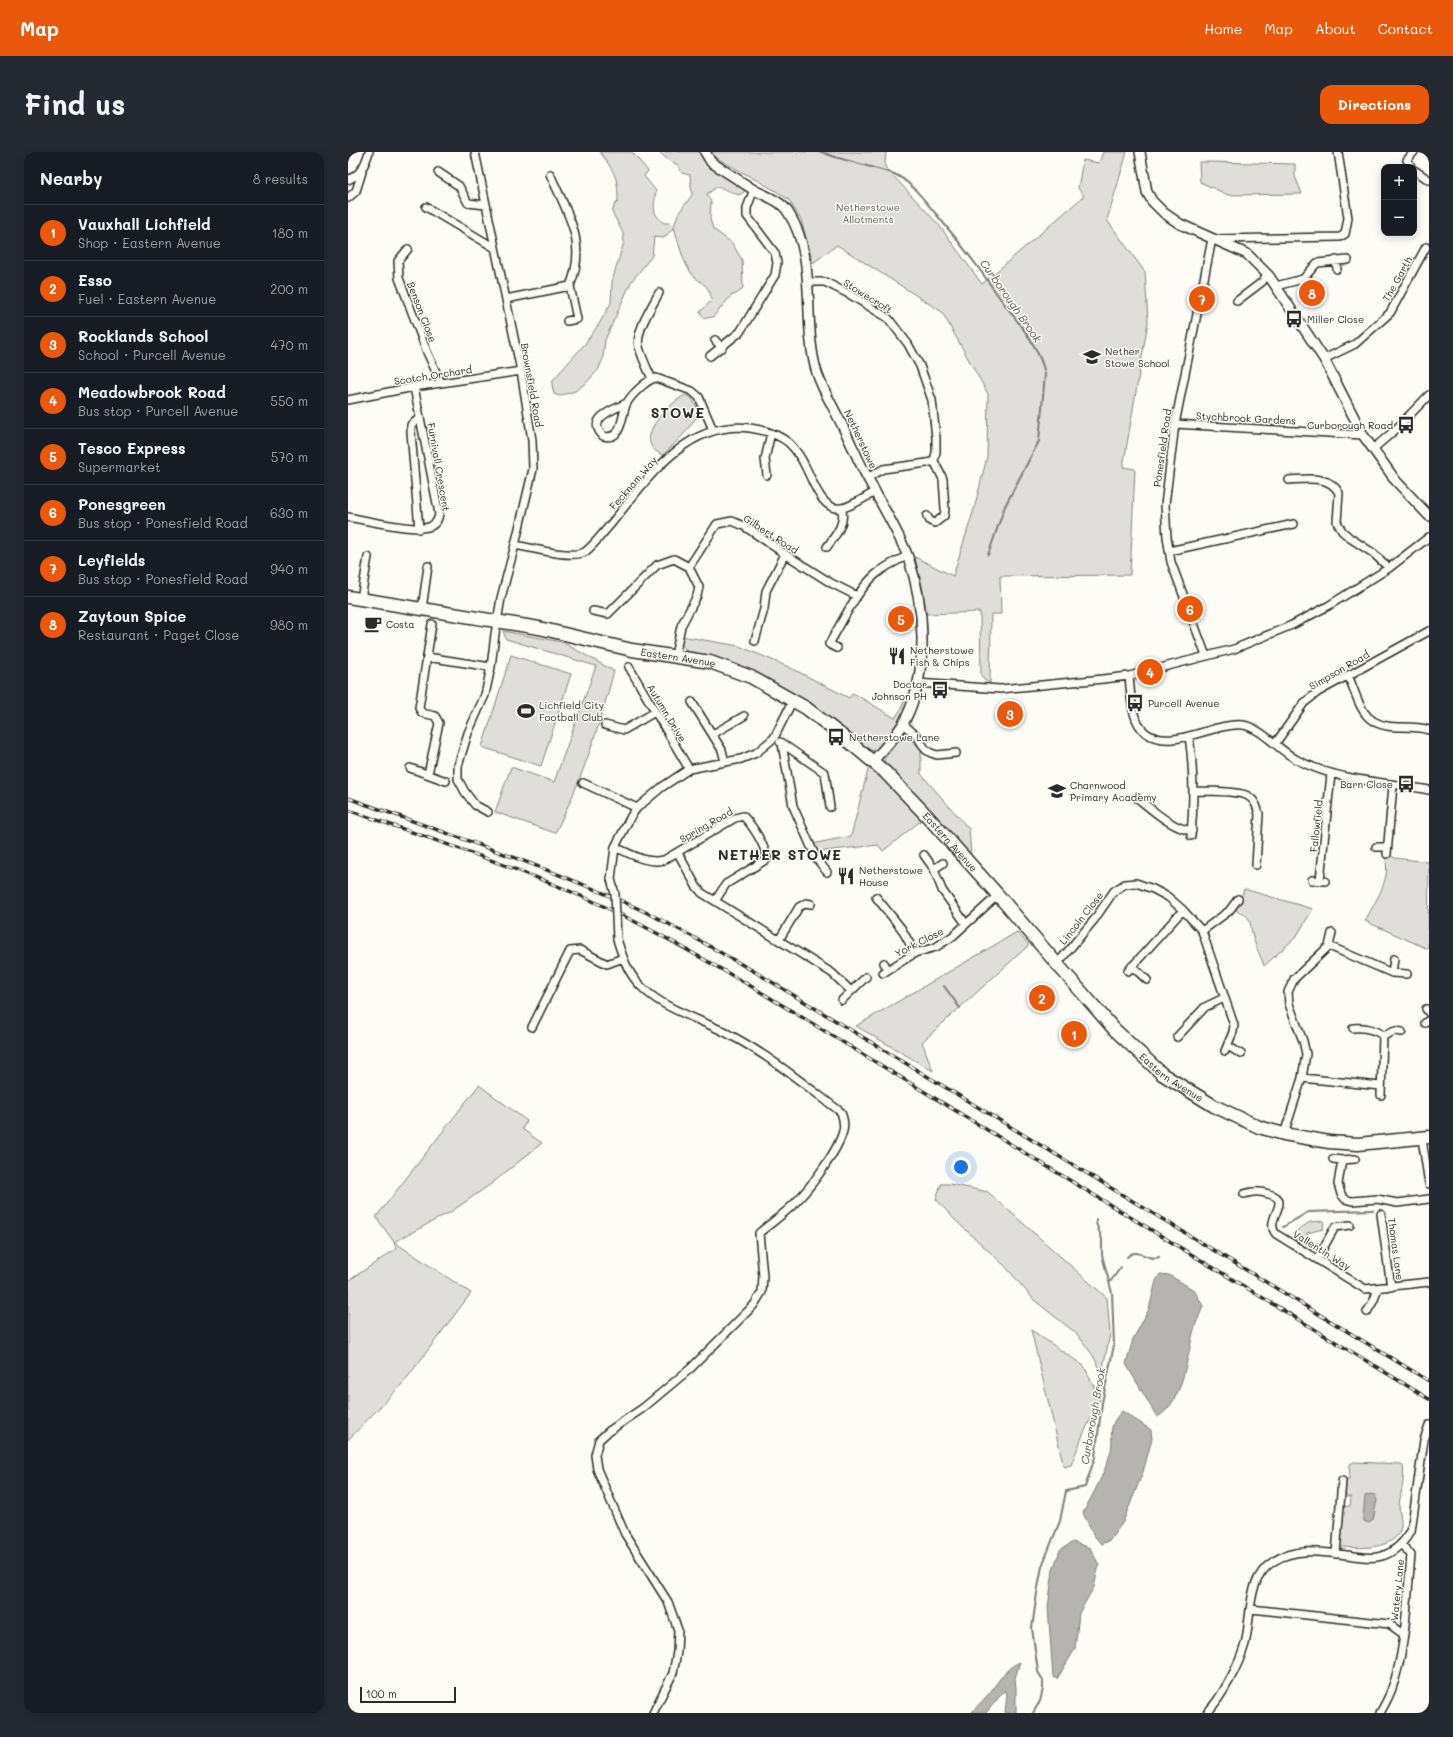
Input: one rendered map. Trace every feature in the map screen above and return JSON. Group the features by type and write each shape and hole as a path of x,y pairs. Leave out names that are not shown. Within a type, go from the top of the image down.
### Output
{"highway":[{"name":"Eastern Avenue","path":"348,597 539,628 632,650 710,662 738,671 793,700 824,721 873,762 928,817 1114,1028 1162,1074 1214,1106 1260,1127 1284,1134 1329,1142 1358,1144 1426,1138"}],"street":[{"path":"348,198 356,191 369,152"},
{"name":"Brownsfield Road","path":"475,152 521,370 532,440 533,461 515,545 501,598 486,695 468,733 458,766 458,779 465,792 475,805 488,812"},
{"name":"Netherstowe","path":"705,152 711,162 773,200 788,212 799,234 804,254 811,346 818,374 867,478 890,520 907,556 917,594 921,625 922,650 917,683 911,708 903,724 873,762"},
{"path":"1140,152 1144,185 1152,201 1169,217 1212,239 1247,254 1276,286 1324,358 1363,435 1396,481 1429,516"},
{"path":"1212,239 1340,237 1345,234 1348,218 1338,152"},
{"path":"1409,164 1407,160 1414,152"},
{"path":"348,180 357,175 364,166"},
{"path":"438,172 459,186 468,203 486,205"},
{"path":"1417,172 1429,180"},
{"path":"550,174 574,227 578,259 575,274 570,286 577,319 567,321"},
{"path":"710,356 722,348 740,332 775,275 777,263 775,253 747,216 746,208 754,189"},
{"path":"426,207 495,248"},
{"name":"Ponesfield Road","path":"1206,656 1179,587 1169,551 1165,505 1175,424 1212,239"},
{"name":"The Garth","path":"1324,358 1355,344 1390,312 1426,247"},
{"name":"Benson Close","path":"408,249 398,261 399,278 427,352 441,383"},
{"path":"1336,260 1337,270"},
{"path":"1276,286 1303,279 1317,263 1348,260"},
{"path":"1237,301 1262,282 1267,275"},
{"name":"Stowecroft","path":"807,282 825,282 849,294 888,318 908,344 920,366 932,400 936,438 936,452 934,460"},
{"path":"506,299 570,286"},
{"path":"652,379 638,346 638,338 644,321 659,293"},
{"path":"716,340 722,348"},
{"name":"Scotch Orchard","path":"348,400 414,387 521,370"},
{"path":"627,403 618,432 613,436 603,436 598,428 598,422 601,417 627,403 645,382 652,379 664,380 692,391 699,397 713,430"},
{"name":"Furnivall Crescent","path":"414,387 439,514 437,521 432,526 419,529 411,425 420,420"},
{"path":"1373,449 1395,430 1428,397"},
{"name":"Stychbrook Gardens","path":"1175,424 1363,435"},
{"name":"Fecknam Way","path":"515,545 570,554 581,554 585,552 667,459 693,438 713,430 744,428 771,433 789,444 798,454 818,494 826,503 841,508"},
{"path":"768,475 765,459 771,433"},
{"path":"867,478 883,469 928,463 934,460 943,479 945,509 944,516 935,523 930,521 927,516"},
{"path":"1292,482 1319,480 1331,482 1339,494 1337,522 1342,531 1350,538 1373,552 1389,568"},
{"path":"828,547 840,528 843,519 841,508 875,492"},
{"path":"348,517 419,529"},
{"name":"Gilbert Road","path":"689,567 717,524 732,521 744,526 784,554 831,583 857,596"},
{"path":"1169,551 1294,524"},
{"path":"917,683 1000,689 1128,676 1234,649 1292,626 1328,606 1389,568 1429,537"},
{"path":"755,641 764,609 766,591 784,554"},
{"path":"837,648 829,644 857,596 875,575 889,565 907,556"},
{"path":"361,599 368,557"},
{"path":"593,611 608,614 657,565 674,559 689,567 699,587 697,596 681,626 676,656"},
{"path":"422,609 428,566"},
{"path":"428,774 438,723 435,716 422,713 419,708 432,624"},
{"name":"Simpson Road","path":"1275,744 1304,703 1318,692 1429,631"},
{"path":"427,657 491,667"},
{"name":"Autumn Drive","path":"629,667 689,769"},
{"path":"1348,675 1365,714 1372,721 1383,726 1429,730"},
{"path":"1128,676 1134,716 1145,732 1154,738 1172,739 1189,736 1217,727 1235,724 1248,726 1291,756 1311,767 1331,774 1429,790"},
{"path":"653,1713 673,1673 678,1652 678,1630 668,1602 625,1534 597,1469 595,1455 599,1440 609,1431 643,1408 691,1368 754,1305 762,1292 763,1276 759,1233 795,1203 810,1186 840,1140 844,1129 844,1120 841,1112 778,1064 732,1036 661,1003 645,990 629,973 617,939 615,894 611,879 615,847 631,816 637,808 662,787 689,769 741,759 756,753 774,738 793,700"},
{"path":"692,702 722,750 725,762"},
{"path":"604,725 624,730 655,712"},
{"path":"713,734 744,716"},
{"path":"903,724 918,736 926,750 947,757 956,753"},
{"path":"1137,798 1167,821 1191,833 1194,791 1193,761 1189,736"},
{"path":"774,738 825,773 830,807"},
{"path":"782,744 793,806 816,858 827,872"},
{"path":"410,768 446,780"},
{"name":"Fallowfield","path":"1319,880 1331,774"},
{"path":"583,784 637,808"},
{"path":"1376,847 1387,851 1393,785"},
{"path":"1194,791 1245,794 1253,800 1257,806 1258,814 1257,862"},
{"name":"Spring Road","path":"615,847 646,860 655,862 664,860 735,818 743,816 748,821 766,852 767,859 726,884 716,901"},
{"path":"678,853 696,886 702,892 832,972 851,991"},
{"path":"924,855 934,869 942,890 966,924"},
{"path":"934,869 943,862"},
{"name":"Lincoln Close","path":"1056,964 1094,920 1114,892 1125,884 1136,883 1153,889 1168,897 1183,910 1202,931 1234,1025 1233,1032 1226,1049 1241,1054"},
{"name":"York Close","path":"884,962 885,971 915,953 936,947 953,936 998,895"},
{"path":"876,897 901,928 915,953"},
{"path":"1202,931 1232,913 1238,899"},
{"path":"779,940 799,907 806,903 810,904"},
{"path":"1147,980 1130,968 1183,910"},
{"path":"1284,1134 1302,1078 1305,1049 1289,1004 1288,992 1294,979 1329,946 1332,933"},
{"path":"1329,946 1392,973 1407,974"},
{"path":"532,1027 570,951 580,950 607,964 623,958"},
{"path":"1392,973 1394,959"},
{"path":"842,1000 866,977"},
{"path":"1179,1032 1205,1007 1224,998"},
{"path":"1358,1025 1380,1032 1383,1036 1380,1086 1381,1095"},
{"path":"1383,1036 1395,1031 1402,1032"},
{"path":"1302,1078 1380,1086"},
{"path":"1426,1138 1429,1184"},
{"path":"1333,1160 1355,1158"},
{"path":"1342,1160 1338,1184 1341,1194 1345,1199 1352,1201 1377,1199 1397,1203 1429,1199"},
{"name":"Vallentin Way","path":"1244,1194 1256,1191 1274,1195 1280,1206 1272,1223 1272,1230 1276,1234 1365,1289 1429,1282"},
{"name":"Thomas Lane","path":"1381,1214 1391,1287"},
{"path":"1317,1259 1335,1228 1350,1225"},
{"path":"1367,1312 1374,1300 1378,1288"},
{"path":"1207,1713 1225,1689 1239,1659 1244,1645 1254,1588 1262,1571 1284,1555 1298,1552 1318,1552 1368,1557 1381,1556 1392,1551 1401,1544 1411,1531 1423,1445 1429,1425"},
{"path":"1336,1554 1342,1481"},
{"path":"1341,1501 1349,1502"},
{"name":"Watery Lane","path":"1380,1713 1391,1692 1398,1669 1403,1634 1411,1555 1401,1544"},
{"path":"1251,1609 1389,1624 1403,1634"}],"green space":[{"path":"600,152 632,152 648,171 644,176 656,191 654,206 655,213 664,223 669,223 674,226 678,214 692,195 690,175 682,173 678,165 667,159 659,152 700,152 745,189 744,192 739,195 717,187 707,194 711,202 710,219 713,229 732,243 742,260 743,288 738,293 731,296 713,317 704,318 700,312 712,300 706,287 695,278 689,270 681,252 674,227 664,238 654,237 652,256 631,282 605,340 603,359 598,370 586,383 575,391 559,396 554,394 552,384 553,380 584,345 599,324 611,303 612,281 624,242 623,233 612,212 615,204 618,202 615,175"},
{"name":"Netherstowe Allotments","path":"712,152 886,152 885,167 939,225 982,284 1084,196 1078,188 1083,160 1099,163 1103,152 1127,152 1107,220 1145,272 1148,322 1123,467 1135,469 1130,575 1000,576 1001,614 991,614 990,683 984,680 981,675 980,612 926,614 915,557 953,576 974,509 987,457 988,394 942,312 837,245 813,263 801,220 789,200 776,191 713,156"},
{"path":"1199,162 1295,164 1295,176 1302,194 1228,195 1200,182"},
{"path":"685,395 692,398 700,413 683,435 663,455 653,449 650,441 651,433 655,424 670,406"},
{"path":"503,631 562,642 614,671 582,774 555,833 495,812 511,767 554,782 596,666 506,639"},
{"path":"681,636 739,646 791,668 849,698 853,693 895,718 901,709 907,694 910,695 906,710 899,724 880,749 870,751 806,702 770,680 717,657 688,652 680,643"},
{"name":"Lichfield City Football Club","path":"511,655 571,674 541,766 482,747"},
{"path":"904,734 921,749 921,774 969,829 971,856 886,766 884,759"},
{"path":"869,766 923,819 883,851 878,845 815,852 812,844 851,836"},
{"path":"1390,855 1395,858 1428,862 1429,858 1428,949 1365,921 1381,891 1387,866 1385,858"},
{"path":"1244,889 1313,909 1296,937 1264,966 1254,940 1250,921 1246,915 1238,912 1234,906 1241,898"},
{"path":"1017,932 1029,945 922,1042 933,1071 856,1026"},
{"path":"479,1085 527,1121 522,1129 542,1143 491,1184 452,1211 394,1242 376,1217"},
{"path":"941,1184 950,1184 988,1192 1107,1298 1110,1334 1102,1372 1092,1354 1077,1334 1034,1300 1005,1266 955,1220 936,1199"},
{"path":"1324,1221 1323,1229 1307,1233 1312,1246 1309,1251 1295,1239 1293,1233 1310,1222"},
{"path":"394,1242 471,1293 404,1382 348,1440 348,1281 396,1249"},
{"path":"1031,1330 1084,1366 1100,1399 1071,1465 1064,1467"},
{"path":"1354,1462 1403,1465 1403,1480 1399,1505 1401,1527 1398,1535 1384,1544 1356,1548 1340,1547 1344,1508 1346,1506 1350,1506 1351,1497 1347,1497 1345,1493 1346,1479 1349,1479 1350,1464"}],"shaded area":[{"path":"1160,1274 1169,1275 1194,1290 1203,1306 1194,1330 1186,1367 1178,1392 1165,1411 1157,1417 1126,1364 1133,1339 1149,1309 1156,1281"},
{"path":"1122,1411 1151,1430 1152,1439 1143,1472 1123,1522 1110,1540 1101,1544 1093,1534 1083,1513 1105,1469 1112,1447 1113,1423"},
{"path":"1371,1494 1375,1495 1377,1500 1373,1520 1369,1523 1364,1521 1363,1517 1365,1496"},
{"path":"1073,1542 1090,1548 1099,1565 1094,1587 1079,1613 1075,1649 1057,1679 1053,1677 1048,1607 1053,1570 1060,1550"},
{"path":"1020,1662 1015,1678 1016,1713 1005,1713 1007,1694 1004,1691 986,1713 971,1713 1009,1668"}],"waterway":[{"name":"Curborough Brook","path":"821,152 892,173 899,176 911,185 975,263 1032,342 1042,363 1045,374 1039,441 1005,506 988,555"},
{"name":"Curborough Brook","path":"944,986 960,1008"},
{"path":"1283,1227 1308,1212 1373,1210"},
{"name":"Curborough Brook","path":"1033,1713 1040,1701 1043,1689 1043,1680 1038,1672 1032,1628 1042,1566 1060,1521 1066,1491 1085,1487 1095,1457 1102,1403 1114,1345 1112,1293 1102,1255 1102,1239 1096,1219"},
{"path":"1127,1257 1135,1253 1139,1253 1150,1258 1159,1257"},
{"path":"1110,1282 1121,1267"}],"railway":[{"path":"348,798 494,850 602,892 652,915 682,931 757,973 1429,1381"},
{"path":"348,810 524,872 603,906 666,938 749,985 1429,1399"}],"place":[{"name":"Zaytoun Spice","path":"1312,293"},
{"name":"Leyfields","path":"1202,299"},
{"name":"Miller Close","path":"1294,319"},
{"name":"Nether Stowe School","path":"1092,357"},
{"name":"Curborough Road","path":"1406,425"},
{"name":"Ponesgreen","path":"1190,609"},
{"name":"Tesco Express","path":"901,619"},
{"name":"Costa","path":"373,624"},
{"name":"Netherstowe Fish & Chips","path":"897,656"},
{"name":"Meadowbrook Road","path":"1150,672"},
{"name":"Doctor Johnson PH","path":"940,690"},
{"name":"Purcell Avenue","path":"1135,703"},
{"name":"Lichfield City Football Club","path":"526,711"},
{"name":"Rocklands School","path":"1010,714"},
{"name":"Netherstowe Lane","path":"836,737"},
{"name":"Barn Close","path":"1406,784"},
{"name":"Charnwood Primary Academy","path":"1057,791"},
{"name":"Netherstowe House","path":"846,876"},
{"name":"Esso","path":"1042,998"},
{"name":"Vauxhall Lichfield","path":"1074,1034"}],"district":[{"name":"STOWE","path":"678,413"},
{"name":"NETHER STOWE","path":"780,855"}]}
